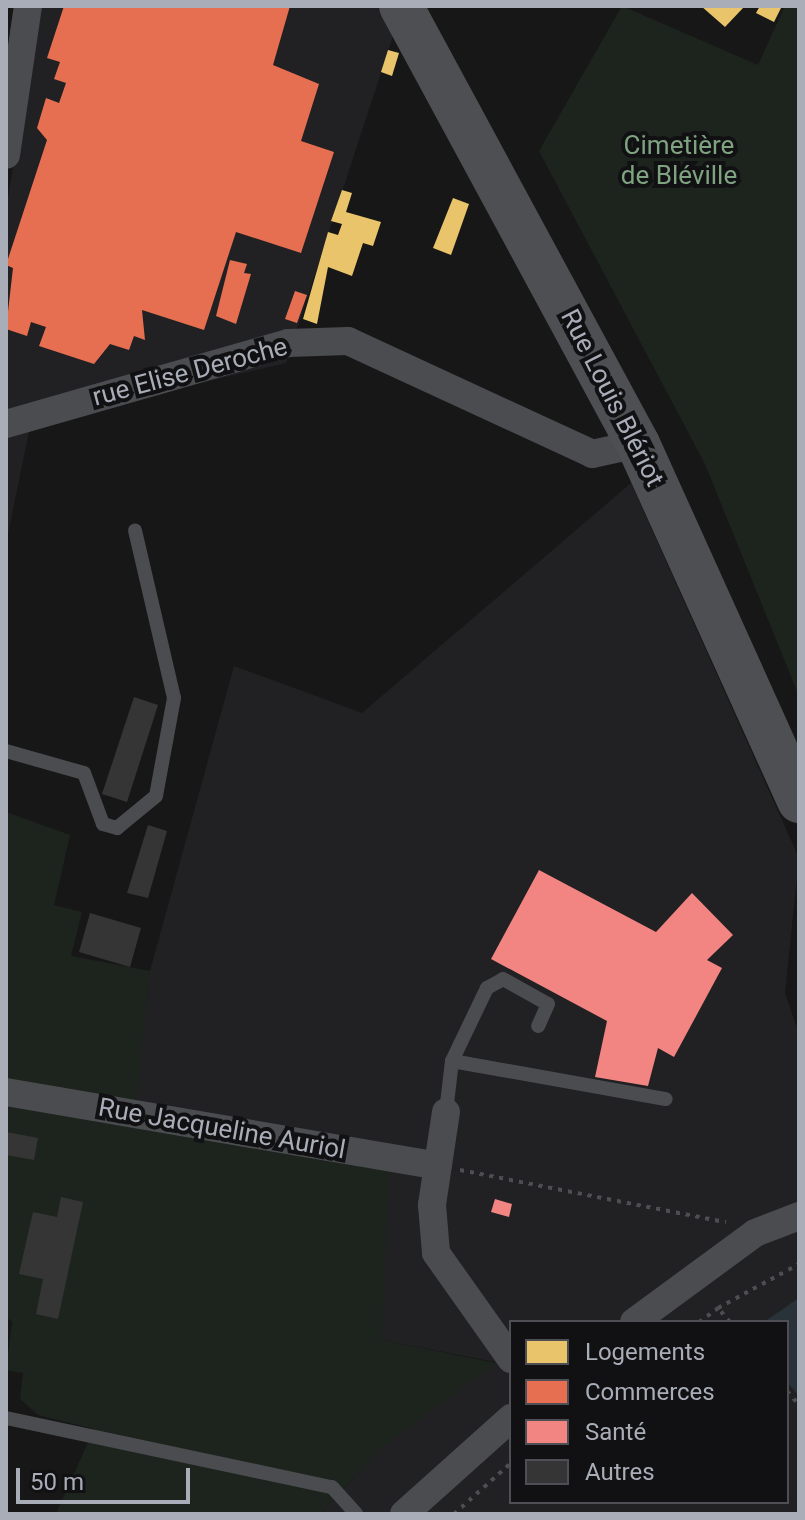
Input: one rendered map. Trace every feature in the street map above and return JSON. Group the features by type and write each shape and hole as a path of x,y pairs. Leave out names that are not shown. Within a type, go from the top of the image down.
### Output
{"main road":[{"name":"Rue Louis Blériot","path":"401,6 638,444 799,801"}],"street":[{"path":"6,155 28,6"},
{"name":"rue Elise Deroche","path":"6,424 288,343 348,341 592,454 638,444"},
{"name":"Rue Jacqueline Auriol","path":"6,1092 438,1166"},
{"path":"446,1112 432,1205 436,1253 509,1356"},
{"path":"637,1320 755,1233 799,1216"},
{"path":"404,1514 509,1420"}],"lane":[{"path":"6,751 84,773 103,824 117,828 156,796 174,698 135,530"},
{"path":"446,1112 452,1061 487,988 503,979 548,1004 538,1026"},
{"path":"452,1061 666,1099"},
{"path":"6,1418 332,1487 356,1514"}],"path":[{"path":"438,1166 755,1233"},
{"path":"702,1320 799,1264"},
{"path":"718,1308 728,1320"},
{"path":"454,1514 509,1465"}],"shaded area":[{"path":"39,6 382,6 395,30 286,363 31,422 8,534 6,210"},
{"path":"631,483 799,858 785,993 799,1034 799,1514 320,1514 381,1448 495,1362 382,1340 135,1102 150,971 234,666 362,713"},
{"path":"799,1298 799,1396 789,1384 789,1320 767,1320"}],"green space":[{"name":"Cimetière de Bléville","path":"622,6 758,65 785,6 799,6 799,696 705,464 539,151"},
{"path":"6,812 70,835 54,905 82,912 71,956 150,971 136,1102 389,1168 382,1340 496,1363 381,1448 320,1514 56,1514 94,1429 38,1415 20,1399 23,1373 6,1370 12,1322 6,1317"}],"building: Logements":[{"path":"701,6 741,6 743,8 725,27"},
{"path":"760,6 782,6 774,22 756,13"},
{"path":"388,50 399,53 392,76 381,72"},
{"path":"342,190 352,193 346,212 381,222 373,246 363,243 352,276 328,267 317,324 303,319 328,232 338,235 342,224 331,221"},
{"path":"453,198 469,204 451,255 433,248"}],"building: Commerces":[{"path":"64,6 290,6 273,65 319,84 301,141 334,152 301,253 236,232 204,330 142,310 145,340 134,336 129,350 110,344 94,364 39,346 46,327 31,322 27,336 6,329 13,268 6,265 47,140 37,128 46,98 59,103 66,83 54,79 60,62 47,58"},
{"path":"230,260 247,264 244,273 251,274 236,324 216,316"},
{"path":"295,291 307,295 297,323 285,319"}],"building: Santé":[{"path":"539,870 656,932 692,893 733,935 707,960 722,968 674,1057 658,1048 648,1086 595,1077 607,1021 491,959"},
{"path":"495,1199 512,1204 509,1217 491,1212"}],"building: Autres":[{"path":"134,697 158,705 127,802 102,794"},
{"path":"148,825 167,831 148,898 127,893"},
{"path":"90,913 141,928 130,967 79,952"},
{"path":"6,1132 38,1138 34,1160 6,1155"},
{"path":"61,1197 83,1202 58,1319 36,1314 43,1279 19,1274 33,1212 57,1217"}]}
